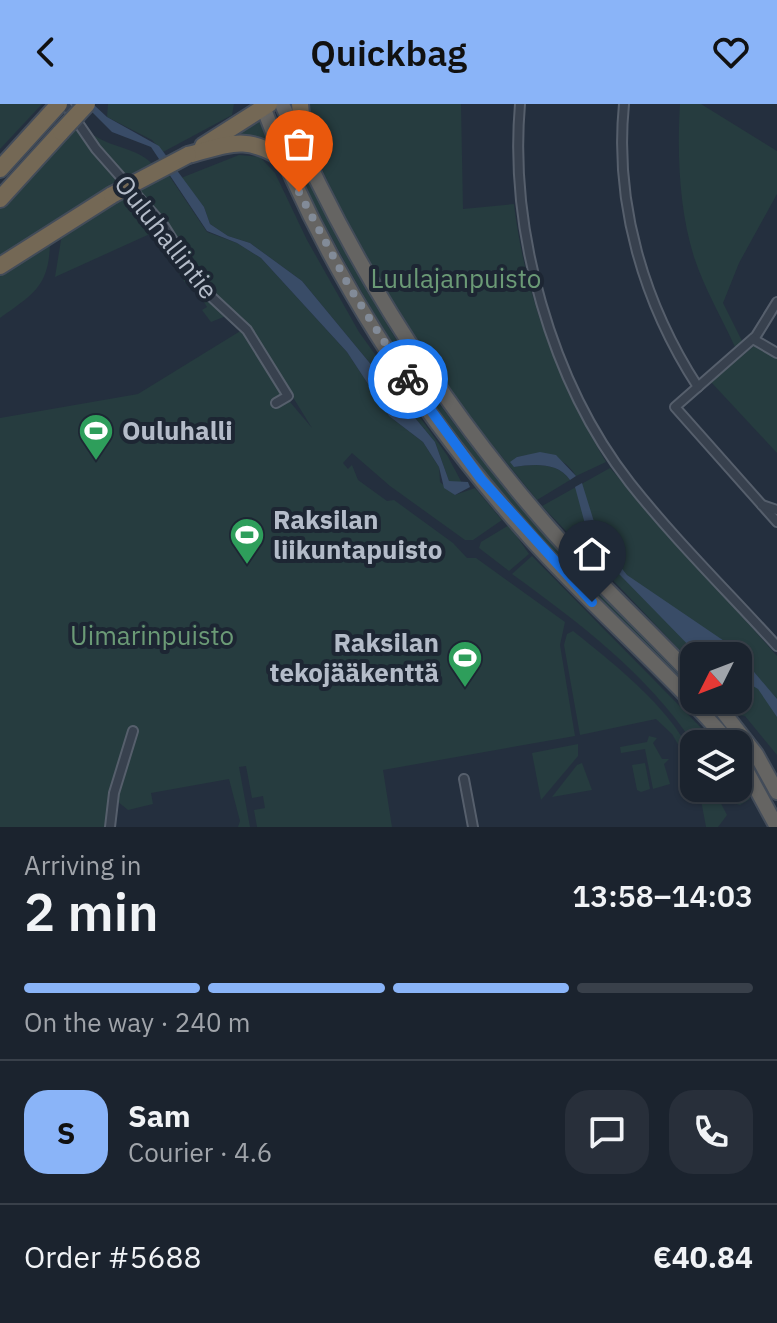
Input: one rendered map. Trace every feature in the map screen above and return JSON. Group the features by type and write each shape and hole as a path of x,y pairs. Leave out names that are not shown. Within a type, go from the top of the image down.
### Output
{"highway":[{"path":"0,199 87,104"},
{"path":"282,104 366,276 448,403 552,531 680,664"},
{"path":"300,104 305,155"},
{"path":"0,266 112,195 188,155 265,106 285,160 358,300 433,414 481,479 551,560 716,730"},
{"path":"0,169 57,108"},
{"path":"188,155 246,142 262,146 285,160"},
{"path":"725,714 756,754 777,792"},
{"path":"752,781 777,827"}],"street":[{"path":"520,104 519,182 527,246 552,333 576,390 600,438 631,483 777,646"},
{"path":"624,104 625,193 644,278 671,344 698,387"},
{"name":"Ouluhallintie","path":"57,108 164,226 204,290 247,330 288,396 276,403"},
{"path":"777,302 753,339 675,407 777,522"},
{"path":"753,339 777,353"},
{"path":"761,505 777,510"},
{"path":"110,827 114,793 133,731"},
{"path":"464,779 473,827"}],"green space":[{"path":"0,104 42,104 0,149"},
{"path":"108,104 234,104 232,115 163,152 152,140 107,117"},
{"name":"Luulajanpuisto","path":"305,104 461,104 463,209 514,204 526,272 546,338 573,401 606,462 576,476 564,463 550,456 517,457 514,467 552,467 570,480 537,500 455,399 412,336 355,240 311,146"},
{"path":"680,104 701,104 777,151 777,194 739,263 723,303 743,343 735,347 703,280 689,239 680,181"},
{"path":"282,118 354,268 412,364 444,410 513,496 680,671 680,681 520,516 447,424 414,377 353,277 274,121"},
{"path":"259,120 268,143 224,139"},
{"path":"76,130 121,185 0,263 0,209"},
{"path":"95,136 135,152 155,167 129,181 92,138"},
{"path":"239,155 260,157 275,173 307,240 359,332 447,455 462,483 449,481 435,442 302,281 250,243 228,236 210,224 204,207 181,178"},
{"name":"Raksilan liikuntapuisto","path":"168,174 207,232 237,243 261,258 347,352 389,416 423,442 439,467 440,482 455,495 475,488 502,520 473,540 465,540 390,486 352,453 343,463 348,469 352,465 358,480 387,501 394,500 453,543 467,558 476,558 565,622 560,645 575,736 383,770 392,827 257,827 254,810 265,808 263,796 252,798 246,766 239,767 250,827 238,827 240,821 229,779 151,793 153,804 128,810 117,801 121,787 111,788 107,827 0,827 0,418 138,394 242,330 279,389 312,428 245,320 206,286 181,245 138,189"},
{"path":"130,193 157,223 204,295 226,316 211,322 202,310 207,307 193,284 188,287 152,233 55,277 62,234"},
{"path":"50,243 46,270 37,288 0,318 0,273"},
{"path":"754,346 777,358 777,453 711,382"},
{"path":"610,468 777,656 777,755 745,716 738,714 752,714 752,642 680,642 680,650 542,506"},
{"path":"509,525 529,554 509,571 479,548 481,542"},
{"path":"532,556 680,706 680,714 687,714 703,730 684,730 634,672 611,651 512,574"},
{"path":"573,631 645,693 679,733 680,748 672,734 656,719 580,735 564,645 567,634"},
{"path":"649,736 657,738 653,743 662,759 669,759 664,764 670,784 653,789 645,749 621,753 620,747 647,742"},
{"path":"578,744 578,756 541,800 532,753"},
{"path":"582,763 592,790 552,797 577,765"},
{"path":"645,763 650,789 641,792 637,790 632,765"},
{"path":"701,802 720,802 727,815 718,827 706,827"}],"water":[{"path":"84,104 93,104 107,117 159,146 204,207 210,224 228,236 250,243 302,281 435,442 449,481 468,482 470,487 455,495 444,488 439,467 423,442 389,416 347,352 261,258 237,243 207,231 151,147 112,132"},
{"path":"540,452 556,455 576,476 570,480 552,467 514,467 510,462 517,457"},
{"path":"582,483 600,541 627,575 726,642 685,642 583,537 585,524 575,487"},
{"path":"752,669 777,699 777,717 758,689 752,685"}],"way so far":[{"path":"299,192 350,288 408,379"}],"place":[{"name":"Ouluhalli","path":"96,462"},
{"name":"Raksilan liikuntapuisto","path":"247,566"},
{"name":"Raksilan tekojääkenttä","path":"465,689"}],"route":[{"path":"408,379 481,479 530,538 592,602"}],"park label":[{"name":"Uimarinpuisto","path":"152,636"}]}
